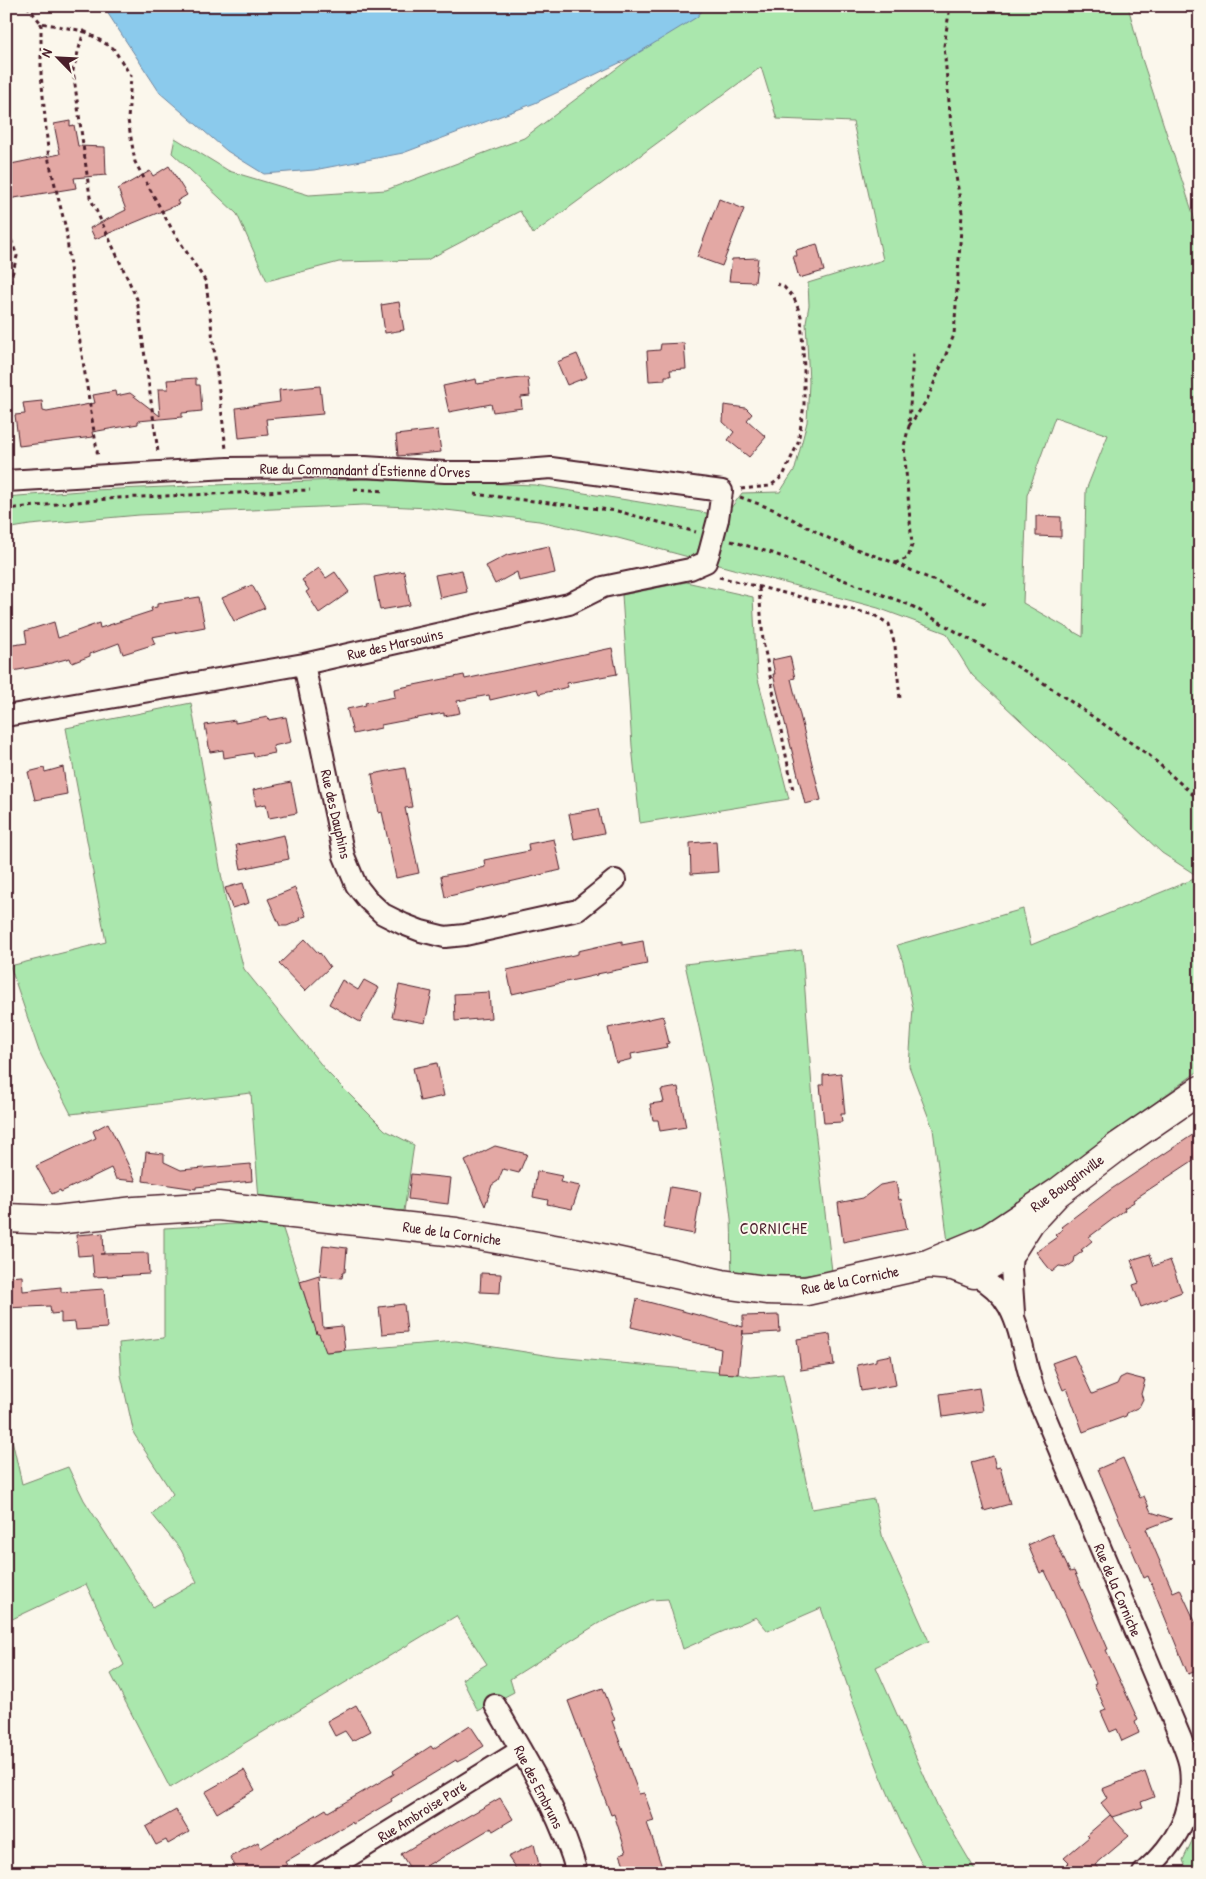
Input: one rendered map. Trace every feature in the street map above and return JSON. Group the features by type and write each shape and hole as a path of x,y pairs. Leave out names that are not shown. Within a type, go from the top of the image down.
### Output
{"street":[{"name":"Rue du Commandant d'Estienne d'Orves","path":"6,480 228,468 364,467 445,472 499,472 551,468 722,491"},
{"name":"Rue des Marsouins","path":"6,716 304,664 568,604 603,587 690,569 706,562 718,520 722,491"},
{"name":"Rue des Dauphins","path":"304,664 344,856 356,885 383,914 421,931 445,937 578,910 615,880"},
{"name":"Rue Bougainville","path":"928,1264 988,1239 1057,1193 1120,1145 1200,1090"},
{"path":"974,1274 1012,1250 1030,1222 1057,1193"},
{"name":"Rue de la Corniche","path":"6,1218 56,1220 135,1211 218,1206 456,1232 583,1254 722,1284 766,1290 806,1291 928,1264 953,1266 974,1274 986,1281 999,1293 1015,1318 1033,1389 1181,1739 1190,1767 1195,1801 1168,1849 1143,1873"},
{"path":"974,1274 979,1257 988,1239"},
{"path":"1012,1250 1011,1268 1015,1318"},
{"name":"Rue des Embruns","path":"495,1705 548,1801 572,1853 577,1873"},
{"name":"Rue Ambroise Paré","path":"322,1873 521,1750"}],"path":[{"path":"27,6 41,23 41,74 49,161 66,229 74,304 101,474"},
{"path":"909,426 927,400 954,335 962,213 955,170 944,46 950,6"},
{"path":"41,23 84,31 113,48 131,76 128,120 135,162 173,231 206,282 228,468"},
{"path":"84,31 73,70 90,196 137,299 161,472"},
{"path":"6,225 17,256 10,283 6,288"},
{"path":"722,491 770,486 783,476 798,443 804,405 801,316 794,298 784,287 777,284"},
{"path":"895,564 908,558 912,545 904,446 909,426 913,351"},
{"path":"722,491 775,510 834,542 895,564 986,604"},
{"path":"690,569 759,588 874,615 889,624 896,646 900,699"},
{"path":"759,588 763,641 793,790"}],"green space":[{"path":"700,6 1128,6 1141,56 1200,235 1200,1070 1113,1133 1054,1181 994,1222 948,1242 933,1129 909,1066 913,1008 903,962 897,945 1023,909 1031,945 1199,877 1162,853 972,675 946,633 878,608 618,538 539,521 429,508 364,505 139,515 6,529 6,497 93,490 361,479 535,485 725,516 742,493 780,492 795,469 807,422 809,382 806,322 809,305 808,283 883,260 853,122 777,119 761,67 533,234 520,211 427,260 339,262 267,281 237,214 172,153 175,138 229,171 309,195 386,190 524,138","holes":["1055,417 1108,435 1086,490 1083,637 1023,603 1027,495"]},
{"path":"686,582 753,597 757,675 789,799 640,823 632,746 622,595"},
{"path":"191,703 226,902 244,969 328,1073 385,1130 414,1145 404,1211 259,1200 251,1093 71,1114 39,1051 10,966 106,942 66,728"},
{"path":"802,950 815,1129 832,1271 782,1277 732,1277 731,1219 723,1155 706,1059 685,964"},
{"path":"235,1224 282,1226 308,1306 327,1352 456,1341 557,1357 738,1374 751,1377 783,1374 812,1509 874,1499 883,1539 929,1641 876,1667 938,1807 977,1873 927,1873 910,1841 881,1776 821,1608 768,1631 756,1617 683,1649 668,1599 651,1600 599,1623 510,1679 514,1692 478,1711 462,1679 487,1664 456,1616 170,1788 111,1674 124,1665 86,1584 6,1622 6,1413 22,1484 68,1467 84,1500 153,1607 197,1582 181,1550 152,1514 173,1494 134,1434 121,1375 119,1343 164,1338 164,1228"},
{"path":"1200,1824 1200,1873 1188,1873 1183,1860"}],"water":[{"path":"103,6 706,6 697,17 630,58 535,103 403,153 314,170 264,174 227,151 160,93"}],"building":[{"path":"70,121 70,126 74,125 78,146 105,147 106,175 74,178 76,188 8,199 6,165 60,154 54,124"},
{"path":"169,166 187,195 177,201 179,204 95,239 90,228 126,210 118,189 150,171 153,176"},
{"path":"719,199 744,209 722,266 697,257"},
{"path":"817,244 824,271 799,278 793,256 797,256 796,250"},
{"path":"758,258 755,282 729,281 732,259"},
{"path":"399,302 404,330 385,333 381,305"},
{"path":"684,343 686,369 670,370 671,376 665,376 665,380 649,381 647,351 660,350 661,344"},
{"path":"577,354 587,377 567,385 557,362"},
{"path":"196,378 196,385 200,385 202,411 182,413 182,417 138,421 138,424 92,432 93,437 19,446 15,415 25,414 23,403 42,401 43,411 47,412 95,403 93,395 115,391 116,396 130,393 160,416 158,389 168,389 167,380"},
{"path":"528,378 530,396 521,397 522,408 493,412 491,404 449,412 443,386 476,379 477,384"},
{"path":"320,386 323,414 266,419 268,435 239,438 236,408 280,402 279,390"},
{"path":"724,405 746,408 752,414 747,420 766,437 749,457 728,440 734,432 723,422"},
{"path":"438,430 441,452 398,456 396,435"},
{"path":"1036,516 1061,517 1061,537 1036,536"},
{"path":"549,546 555,573 519,581 517,572 495,584 486,566 507,555"},
{"path":"319,568 326,578 335,572 349,592 319,613 306,592 309,590 302,580"},
{"path":"462,570 467,592 440,598 435,575"},
{"path":"404,571 410,605 380,610 374,577"},
{"path":"252,585 265,608 234,621 222,598"},
{"path":"199,597 205,627 152,637 155,644 123,654 119,643 72,663 70,658 7,672 6,646 27,643 25,631 54,622 58,638 99,623 100,628 152,611 151,608 157,607 157,604"},
{"path":"612,648 617,674 567,683 568,687 539,694 537,689 490,700 489,695 457,701 460,713 444,716 444,713 381,725 381,728 353,734 347,709 395,697 394,689 464,675 465,679"},
{"path":"790,656 795,678 791,679 821,800 805,804 773,674 775,674 772,660"},
{"path":"268,717 269,720 286,717 291,742 273,746 275,753 254,757 253,753 224,758 223,750 210,752 205,725 235,720 235,723"},
{"path":"63,767 67,794 35,800 28,772 44,768 45,772"},
{"path":"405,768 412,807 405,808 419,873 396,878 382,812 379,813 372,774"},
{"path":"291,782 297,813 269,818 266,804 256,806 253,790"},
{"path":"598,809 604,833 574,839 569,814"},
{"path":"284,835 289,859 241,869 236,845"},
{"path":"554,839 561,870 445,897 441,876 485,867 484,860 529,851 528,844"},
{"path":"716,841 718,872 691,874 690,843"},
{"path":"243,883 249,903 232,908 225,888"},
{"path":"295,888 306,916 287,926 280,926 268,899"},
{"path":"305,939 320,953 330,967 305,991 279,964"},
{"path":"622,941 622,945 643,941 647,964 512,994 507,970 578,954 578,951"},
{"path":"342,980 358,990 364,980 379,988 360,1022 329,1004"},
{"path":"399,985 432,992 425,1023 392,1017"},
{"path":"489,992 491,1018 455,1021 454,994"},
{"path":"663,1016 669,1043 666,1044 667,1047 631,1054 632,1059 616,1063 608,1028"},
{"path":"437,1063 444,1096 420,1101 413,1068"},
{"path":"841,1073 845,1114 841,1114 842,1122 824,1123 820,1085 823,1085 823,1075"},
{"path":"678,1087 686,1127 660,1131 658,1120 653,1120 650,1104 664,1102 661,1090"},
{"path":"108,1123 136,1181 116,1179 111,1168 61,1192 60,1190 52,1194 36,1166 96,1138 93,1131"},
{"path":"1200,1130 1200,1156 1133,1200 1134,1202 1124,1208 1125,1210 1089,1237 1092,1241 1075,1257 1074,1262 1067,1267 1059,1266 1052,1272 1036,1252 1057,1237 1055,1235 1063,1229 1061,1227 1110,1190"},
{"path":"495,1146 527,1154 519,1173 503,1169 498,1181 492,1185 485,1206 465,1161"},
{"path":"146,1152 164,1154 164,1162 181,1170 251,1164 252,1181 196,1187 196,1189 143,1181"},
{"path":"537,1171 562,1176 560,1182 580,1186 572,1209 547,1204 548,1200 533,1197"},
{"path":"411,1174 451,1178 448,1204 408,1199"},
{"path":"896,1182 907,1229 843,1242 838,1203 863,1198 880,1185"},
{"path":"670,1187 701,1192 694,1234 663,1228"},
{"path":"103,1233 104,1254 148,1253 149,1274 94,1277 92,1255 78,1256 76,1235"},
{"path":"323,1245 347,1248 345,1272 343,1272 342,1278 320,1276"},
{"path":"1150,1254 1154,1266 1170,1260 1182,1292 1141,1307 1133,1285 1139,1283 1131,1260"},
{"path":"481,1273 501,1274 500,1293 480,1292"},
{"path":"319,1275 323,1328 342,1326 345,1350 326,1352 319,1334 317,1334 300,1281"},
{"path":"22,1276 23,1291 61,1287 61,1292 104,1289 107,1328 76,1330 75,1322 61,1323 61,1313 51,1314 50,1306 6,1308 6,1277"},
{"path":"637,1299 743,1327 743,1316 779,1315 780,1332 743,1334 743,1330 738,1374 718,1373 721,1349 631,1327"},
{"path":"404,1304 407,1332 382,1334 379,1307"},
{"path":"830,1334 834,1365 801,1370 797,1339"},
{"path":"891,1355 896,1385 861,1391 857,1365 876,1361 876,1358"},
{"path":"1074,1355 1092,1394 1117,1384 1120,1378 1126,1375 1145,1380 1141,1394 1143,1399 1139,1407 1127,1413 1126,1416 1083,1432 1067,1388 1063,1390 1052,1363"},
{"path":"979,1388 983,1411 943,1417 940,1394"},
{"path":"993,1456 996,1468 1000,1467 1010,1504 984,1511 971,1462"},
{"path":"1123,1458 1140,1498 1144,1496 1151,1512 1172,1519 1146,1529 1173,1592 1180,1589 1200,1632 1200,1670 1188,1674 1148,1576 1144,1578 1098,1469"},
{"path":"1052,1534 1070,1572 1074,1571 1108,1649 1106,1650 1138,1720 1135,1722 1139,1733 1122,1741 1117,1729 1110,1732 1101,1712 1106,1710 1094,1684 1096,1683 1045,1571 1040,1573 1028,1545"},
{"path":"603,1688 615,1720 612,1721 639,1794 644,1793 654,1821 647,1823 664,1873 627,1873 620,1854 626,1852 614,1814 611,1815 568,1701"},
{"path":"356,1705 371,1731 352,1741 345,1731 335,1736 327,1721"},
{"path":"470,1725 484,1746 457,1762 456,1760 391,1799 392,1801 353,1824 352,1822 285,1862 287,1865 272,1873 239,1873 230,1857 258,1842 261,1848 326,1809 328,1812 394,1774 393,1771 431,1746 433,1749"},
{"path":"244,1770 255,1790 217,1813 205,1792"},
{"path":"1145,1772 1154,1797 1141,1802 1143,1807 1112,1817 1101,1803 1107,1798 1102,1789"},
{"path":"500,1798 513,1819 493,1831 491,1828 413,1873 401,1854"},
{"path":"176,1810 189,1832 168,1844 166,1840 156,1845 146,1827"},
{"path":"1110,1815 1129,1836 1095,1865 1102,1873 1057,1873 1069,1863 1064,1858 1089,1837 1087,1835"},
{"path":"534,1844 541,1873 519,1873 508,1857"}],"district":[{"name":"CORNICHE","path":"774,1228"}]}
